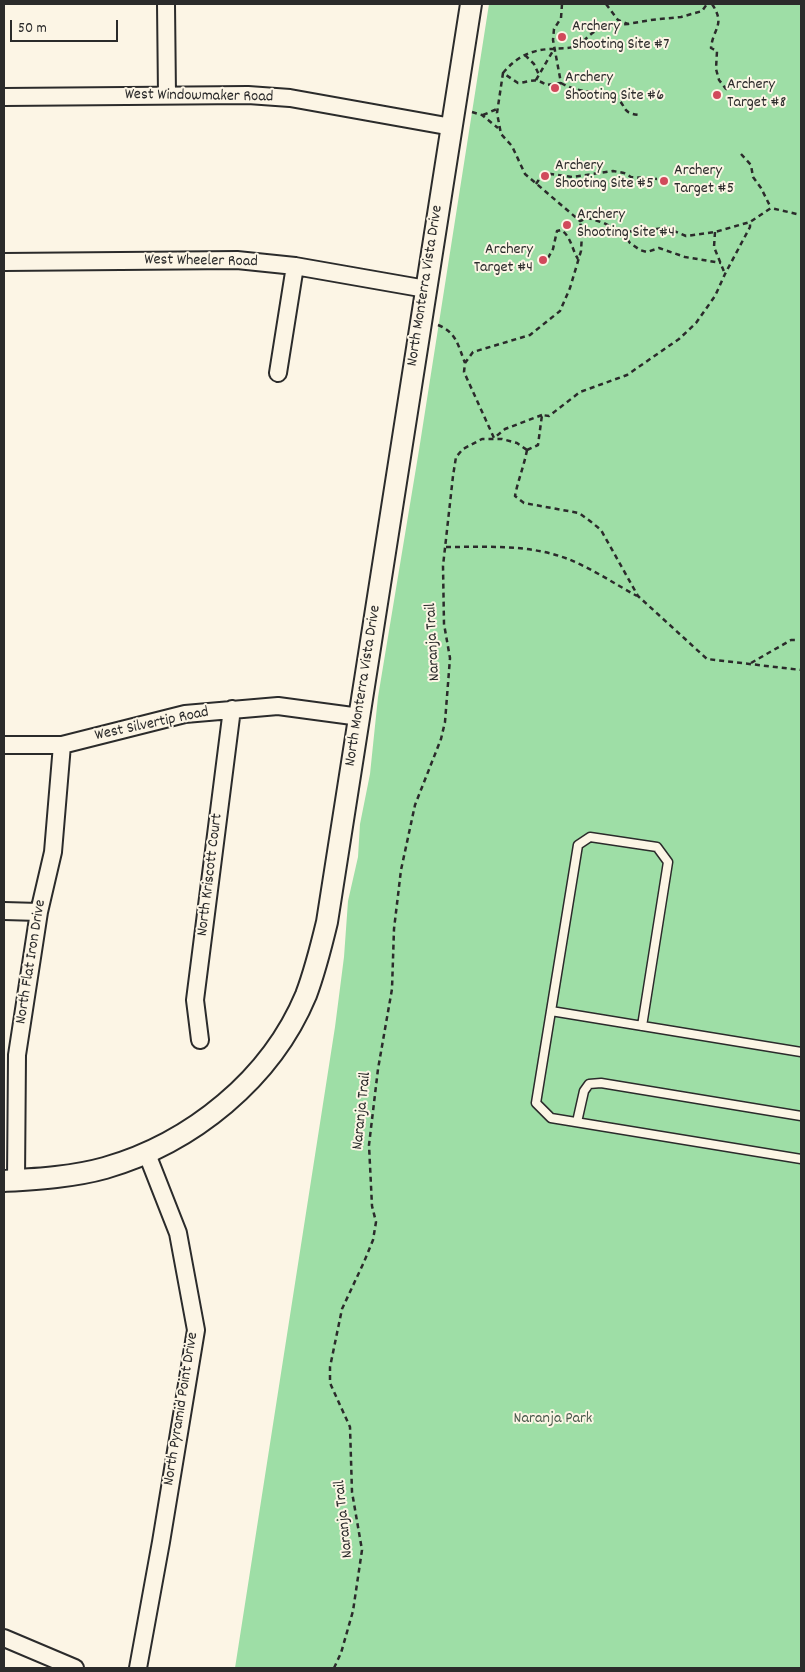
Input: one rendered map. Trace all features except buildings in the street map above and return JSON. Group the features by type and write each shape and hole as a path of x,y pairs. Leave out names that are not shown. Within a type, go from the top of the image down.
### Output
{"street":[{"path":"166,4 167,95"},
{"name":"North Monterra Vista Drive","path":"10,1181 69,1175 104,1168 148,1154 180,1136 242,1089 266,1062 286,1034 305,996 317,963 327,922 471,4"},
{"name":"West Windowmaker Road","path":"4,97 248,95 290,98 452,127"},
{"name":"West Wheeler Road","path":"4,262 237,260 294,266 426,289"},
{"path":"278,373 294,266"},
{"name":"West Silvertip Road","path":"4,745 62,745 185,714 232,709 278,706 360,717"},
{"name":"North Kriscott Court","path":"200,1040 195,1000 232,709"},
{"name":"North Flat Iron Drive","path":"10,1181 18,1055 39,912 53,852 62,745"},
{"path":"4,911 39,912"},
{"name":"North Pyramid Point Drive","path":"138,1668 196,1330 178,1233 148,1154"},
{"path":"4,1638 74,1668"}],"lane":[{"path":"642,1026 668,862 657,847 590,837 578,845 536,1104 551,1118 801,1159"},
{"path":"551,1012 801,1052"},
{"path":"577,1122 584,1091 589,1084 601,1084 801,1116"}],"path":[{"path":"561,83 554,48 554,29 561,18 562,4"},
{"path":"606,4 618,20 628,24"},
{"path":"465,363 473,352 530,335 560,311 570,288 581,251 582,234 580,220 525,174 512,146 501,134 497,122 497,108 503,74 510,64 524,55 538,50 567,49 579,45 593,32 606,27 651,20 681,18 702,11 707,4"},
{"path":"712,4 718,16 718,24 711,48 717,52 716,69 719,80 726,89 723,92"},
{"path":"536,80 554,48"},
{"path":"524,55 534,64 539,75"},
{"path":"503,74 518,83 540,80 546,85 561,83 582,92 598,93 622,102 624,110 630,114 639,115"},
{"path":"482,115 497,108"},
{"path":"470,111 482,115 500,129"},
{"path":"740,154 751,166 753,177 771,208"},
{"path":"536,184 542,175 551,174 572,177 614,171 631,177 657,179"},
{"path":"622,232 667,228 686,236 715,232 750,222 771,208 801,215"},
{"path":"580,220 588,218 604,223 622,232 630,243 640,250 647,252 659,248 685,257 721,263"},
{"name":"Naranja Trail","path":"334,1668 354,1611 362,1550 352,1492 350,1427 344,1411 335,1398 330,1383 330,1367 342,1309 373,1240 376,1222 372,1206 369,1145 378,1069 392,988 394,929 401,870 415,805 441,738 445,722 450,658 444,624 443,566 456,457 463,449 482,439 494,438 505,429 542,415 549,416 580,392 627,375 679,339 696,323 715,296 750,227 750,222"},
{"path":"548,258 553,249 556,231 561,230 567,233 578,259"},
{"path":"715,232 714,247 725,274"},
{"path":"436,325 448,329 454,336 465,363 464,372 494,438 517,443 527,450"},
{"path":"527,450 538,445 542,415"},
{"path":"527,450 524,466 517,484 516,496 524,504 579,513 601,530 638,596"},
{"path":"445,546 506,547 540,550 570,560 638,596 707,659 801,670"},
{"path":"750,664 791,640 796,640"}],"green space":[{"name":"Naranja Park","path":"489,4 801,4 801,1668 235,1668 335,1027 344,957 348,901 358,857 360,824 370,774 378,697"}],"place":[{"name":"Archery Shooting Site #7","path":"562,37"},
{"name":"Archery Shooting Site #6","path":"555,88"},
{"name":"Archery Target #8","path":"717,95"},
{"name":"Archery Shooting Site #5","path":"545,176"},
{"name":"Archery Target #5","path":"664,181"},
{"name":"Archery Shooting Site #4","path":"567,225"},
{"name":"Archery Target #4","path":"543,260"}]}
